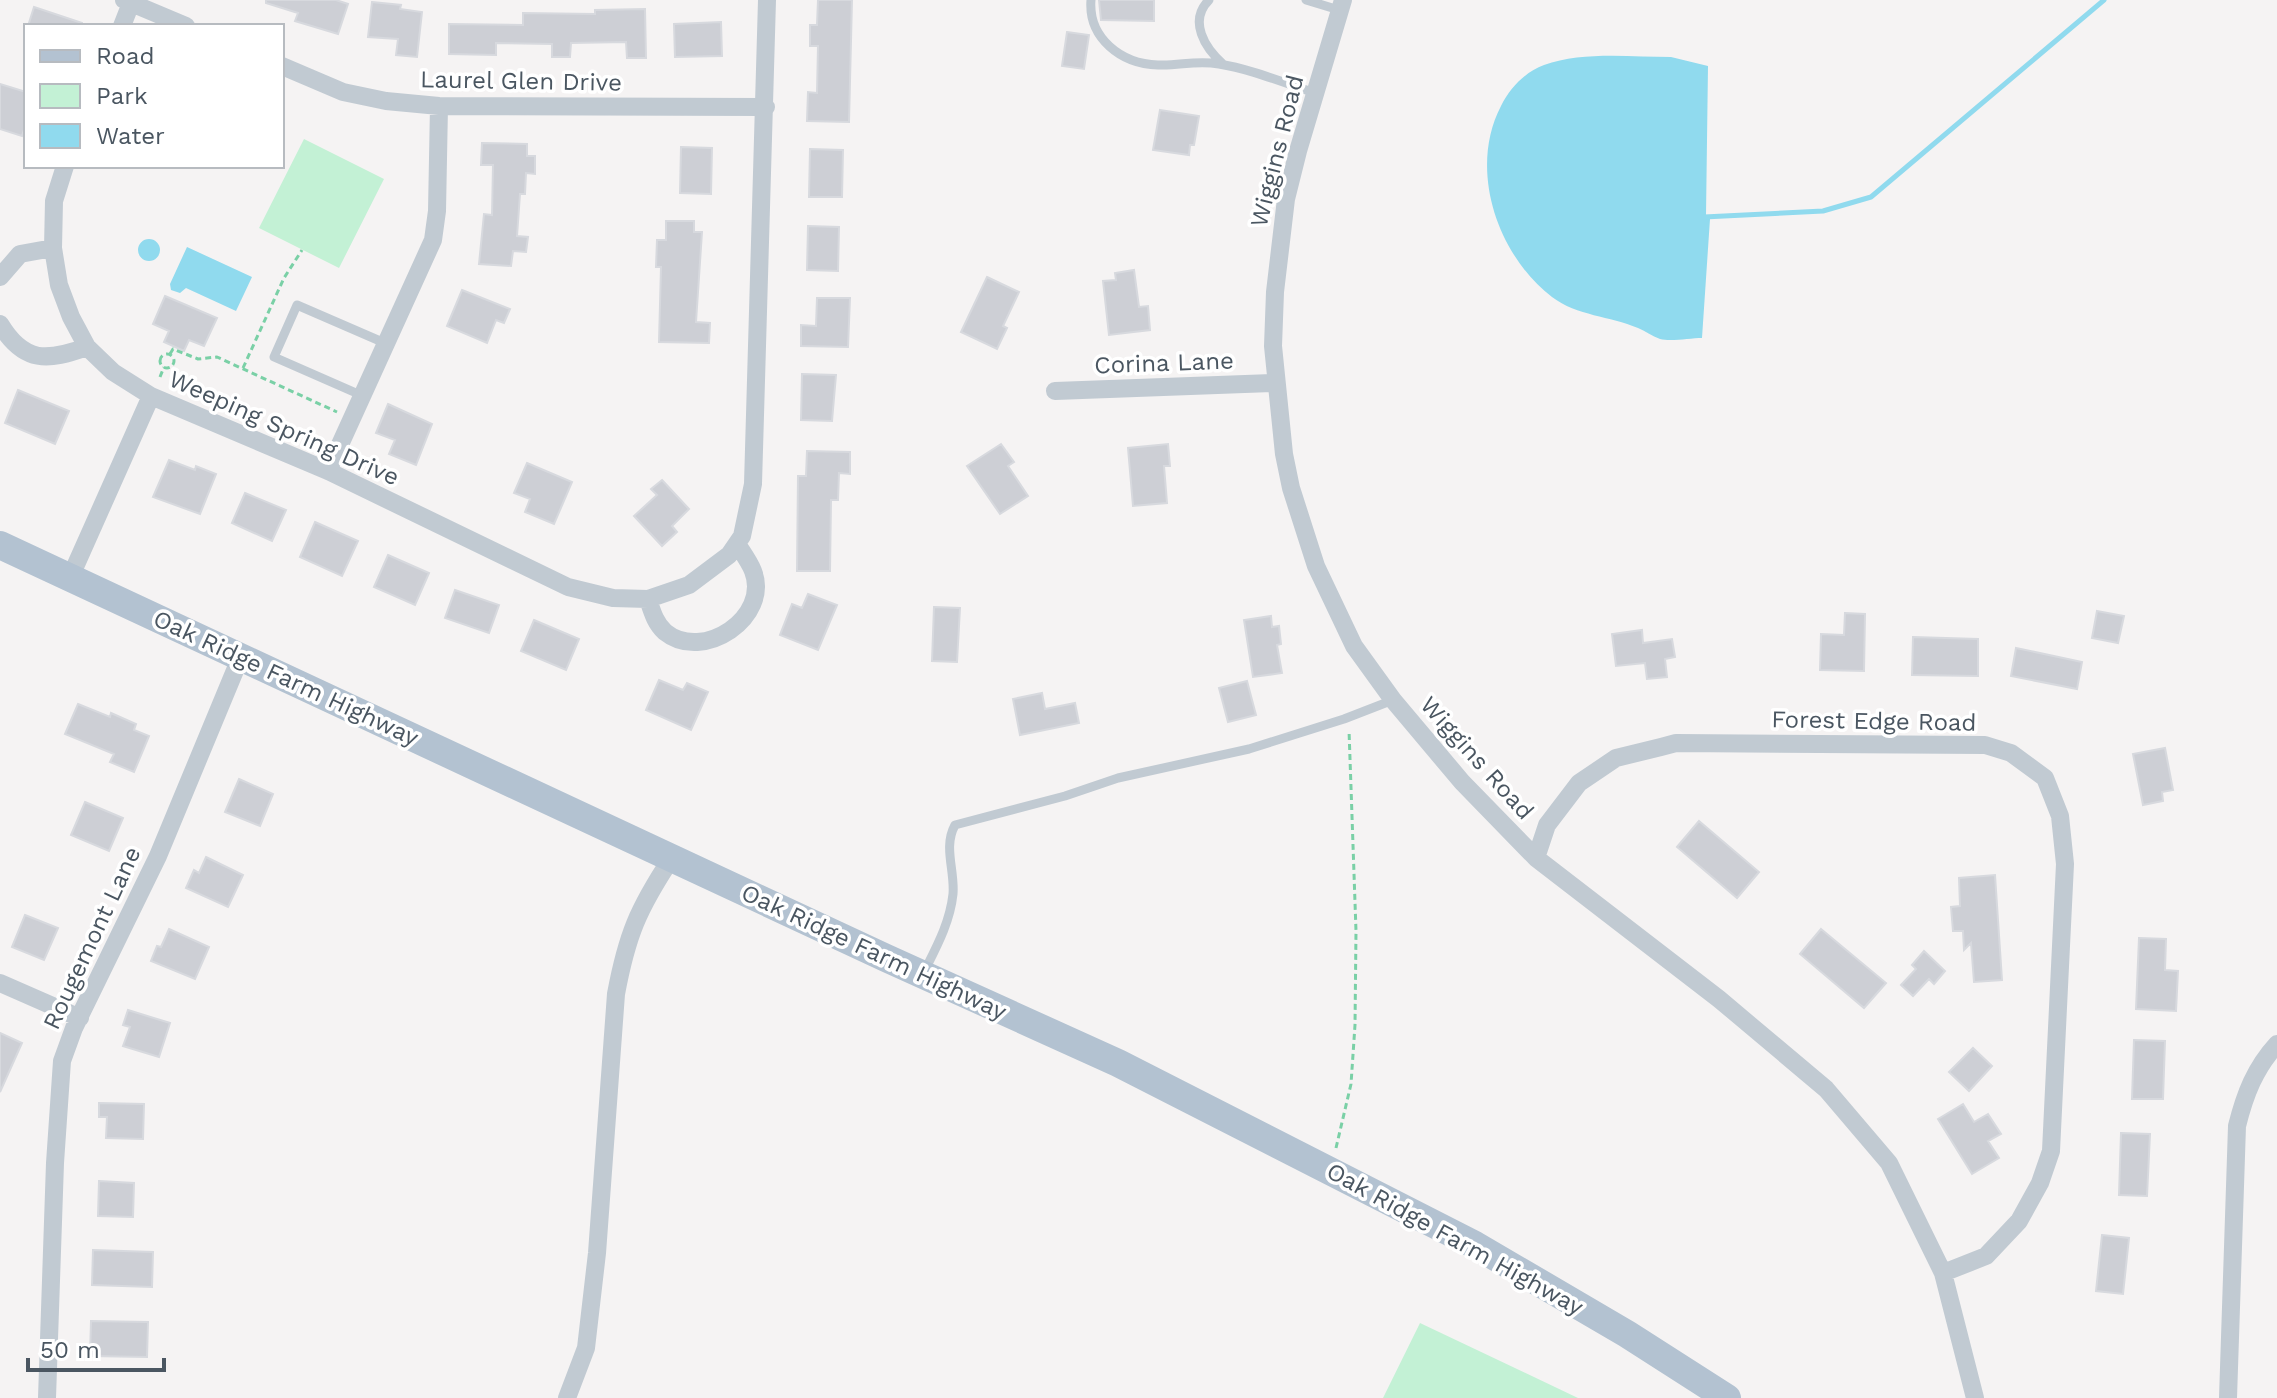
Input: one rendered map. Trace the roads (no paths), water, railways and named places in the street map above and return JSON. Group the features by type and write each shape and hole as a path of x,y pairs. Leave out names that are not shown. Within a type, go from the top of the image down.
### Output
{"main road":[{"name":"Oak Ridge Farm Highway","path":"0,545 671,859 1118,1063 1500,1259 1727,1398"}],"street":[{"path":"648,599 653,616 666,632 695,641 717,638 739,625 751,605 755,587 753,571 737,544 742,536 753,484 767,0"},
{"path":"122,24 128,2 181,24"},
{"name":"Wiggins Road","path":"1341,5 1295,163 1280,237 1275,292 1275,383 1284,454 1291,488 1316,566 1354,646 1393,700 1462,782 1536,858 1719,999 1826,1089 1889,1163 1943,1273 1975,1398"},
{"name":"Laurel Glen Drive","path":"284,67 343,92 386,101 439,106 766,107"},
{"path":"328,471 433,240 437,211 439,106"},
{"name":"Weeping Spring Drive","path":"64,168 54,201 53,248 59,285 71,317 87,347 113,372 151,396 328,471 568,587 613,598 648,599 689,585 729,555 737,544"},
{"path":"0,277 20,254 53,248"},
{"path":"0,324 10,341 31,356 58,357 87,347"},
{"name":"Corina Lane","path":"1055,391 1275,383"},
{"path":"70,578 151,396"},
{"name":"Rougemont Lane","path":"47,1398 55,1163 62,1061 158,856 241,656"},
{"name":"Forest Edge Road","path":"1536,858 1547,825 1579,783 1616,758 1676,743 1985,745 2011,753 2045,778 2060,816 2065,864 2051,1151 2040,1183 2019,1221 1986,1256 1943,1273"},
{"path":"567,1398 586,1348 597,1253 616,994 631,930 647,896 671,859"},
{"path":"0,983 80,1018"},
{"path":"2228,1398 2237,1126 2250,1083 2277,1044"}],"lane":[{"path":"1091,0 1090,14 1099,38 1126,59 1157,65 1195,61 1223,64 1315,93"},
{"path":"1209,0 1201,12 1201,35 1205,46 1223,64"},
{"path":"1306,0 1341,5"},
{"path":"363,396 274,357 297,305 387,344"},
{"path":"922,975 944,932 953,893 949,837 955,825 1065,796 1118,778 1249,749 1393,700"}],"water":[{"path":"1590,56 1671,57 1708,66 1706,215 1710,219 1702,338 1670,340 1572,308 1552,297 1533,279 1503,235 1488,183 1487,157 1491,131 1501,106 1519,81 1537,68"},
{"path":"145,239 153,239 160,250 153,261 145,261 138,254 138,246"},
{"path":"187,247 252,277 236,311 186,288 180,293 171,290 170,284"}],"waterway":[{"path":"1704,217 1823,211 1871,197 2104,0"}]}
